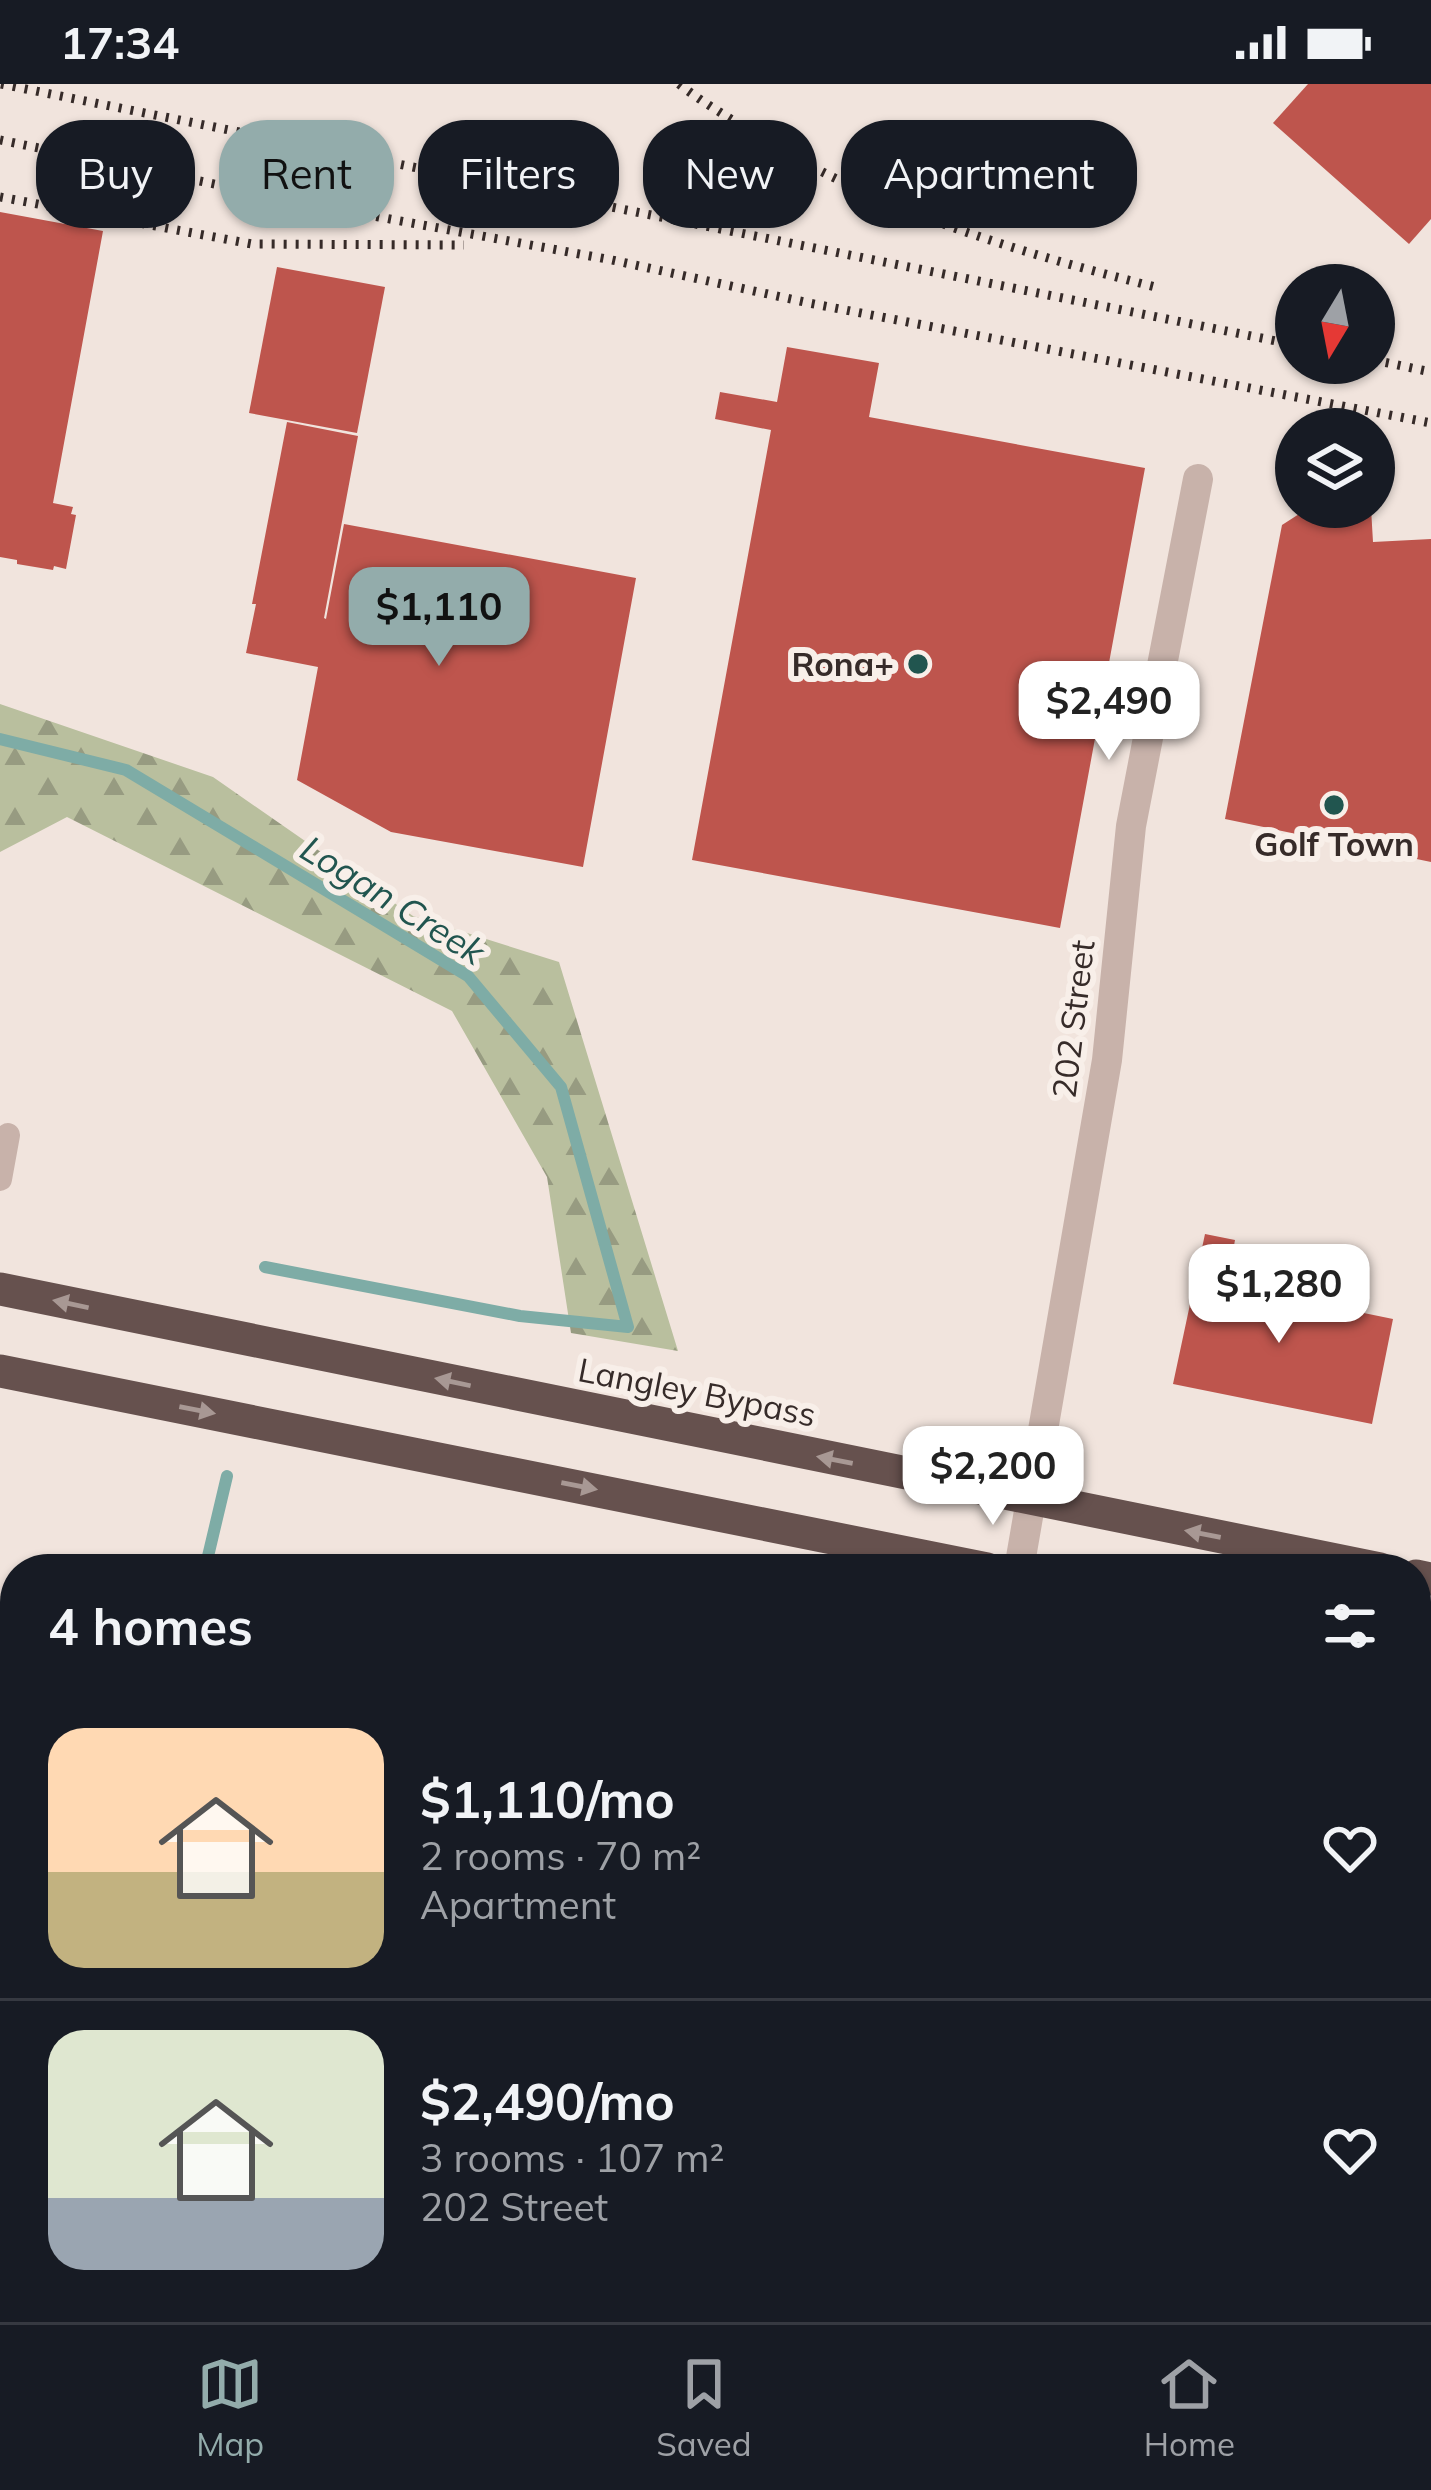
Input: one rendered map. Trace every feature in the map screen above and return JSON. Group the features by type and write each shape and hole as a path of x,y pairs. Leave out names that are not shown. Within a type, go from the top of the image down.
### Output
{"highway":[{"name":"Langley Bypass","path":"0,1289 1305,1554"},
{"path":"0,1371 912,1554"}],"street":[{"name":"202 Street","path":"1022,1554 1107,1060 1130,826 1198,478"}],"lane":[{"path":"0,1179 8,1135"}],"green space":[{"path":"0,704 213,777 413,916 559,962 678,1351 571,1333 547,1177 452,1011 67,817 0,852"}],"building":[{"path":"1308,84 1431,84 1431,219 1409,244 1273,123"},
{"path":"0,212 36,219 36,228 103,231 53,503 73,507 71,514 76,515 66,569 17,564 17,560 0,557"},
{"path":"277,267 385,287 357,433 249,413"},
{"name":"Rona+","path":"787,347 879,363 869,417 1145,468 1060,928 692,860 771,430 715,419 720,392 777,402"},
{"path":"287,422 358,436 326,619 344,524 636,578 583,867 391,832 297,780 318,667 246,653"},
{"path":"1281,528 1372,528 1373,542 1431,539 1431,862 1225,819"},
{"path":"1205,1234 1235,1240 1227,1285 1393,1319 1372,1424 1173,1384"}],"waterway":[{"name":"Logan Creek","path":"0,739 126,770 468,976 561,1087 628,1327 520,1316 265,1267"},
{"path":"209,1554 227,1476"}],"railway":[{"path":"1,84 1275,341"},
{"path":"679,84 804,162 901,208 1002,244 1159,288"},
{"path":"0,140 1431,423"},
{"path":"0,197 252,244 464,245"},
{"path":"1395,364 1431,372"}],"place":[{"name":"Rona+","path":"918,664"},
{"name":"Golf Town","path":"1334,805"}]}
